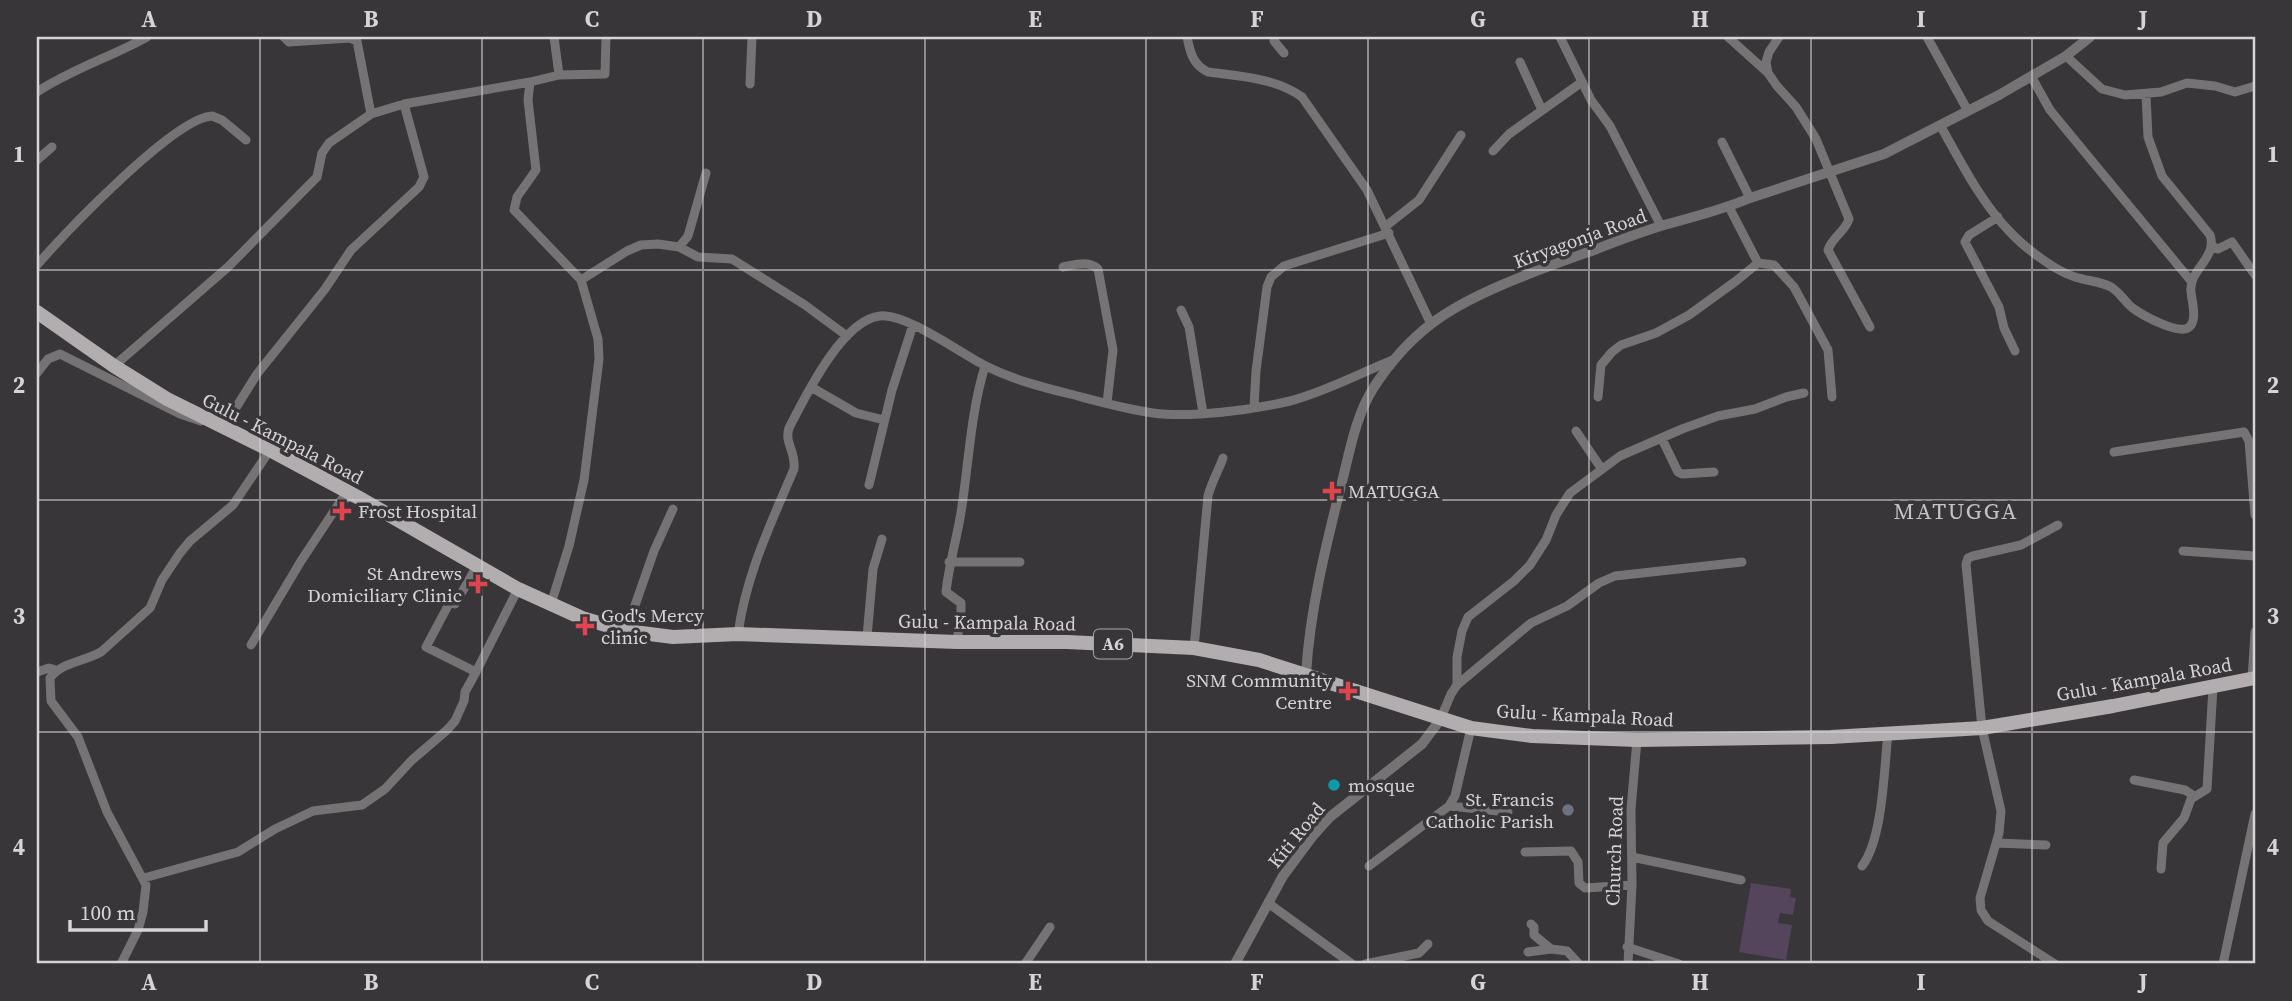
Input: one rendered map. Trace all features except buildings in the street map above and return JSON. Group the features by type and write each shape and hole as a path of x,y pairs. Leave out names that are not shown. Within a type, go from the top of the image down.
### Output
{"main road":[{"name":"Gulu - Kampala Road","path":"37,312 167,400 270,450 518,589 582,618 626,631 673,637 738,634 1194,648 1259,660 1471,728 1532,736 1637,740 1831,737 1982,728 2254,678"}],"street":[{"path":"37,92 60,77 124,50 147,37"},
{"path":"284,37 289,43 350,38 357,41 371,114"},
{"path":"554,37 559,75"},
{"path":"114,366 228,267 317,177 322,153 328,143 371,114 404,104 559,75 605,74 606,37"},
{"path":"750,84 752,37"},
{"path":"1186,37 1191,55 1200,68 1208,72 1276,84 1302,97 1367,190 1431,324"},
{"path":"1275,37 1274,41 1284,53"},
{"path":"1560,37 1591,100 1610,126 1661,226"},
{"path":"1728,37 1768,73 1816,139 1849,219 1828,250 1870,327"},
{"path":"1768,73 1766,62 1779,37"},
{"path":"1927,37 1968,111"},
{"name":"Kiryagonja Road","path":"1306,674 1308,642 1318,588 1358,421 1373,388 1395,359 1431,324 1495,289 1661,226 1729,207 1884,154 2031,76 2066,56 2090,37"},
{"path":"2066,56 2102,89 2125,95 2146,95 2187,83 2215,86 2235,92 2255,86"},
{"path":"1520,62 1542,110"},
{"path":"1940,125 1977,190 2010,232 2028,248 2065,273 2114,289 2133,309 2167,326 2181,329 2192,323 2194,317 2191,281 2050,110 2031,76"},
{"path":"530,82 528,100 536,170 517,197 514,210 581,280 597,339 599,359 584,480 569,546 551,604"},
{"path":"1493,151 1509,134 1582,82"},
{"path":"2146,95 2148,137 2161,176 2210,235 2212,246 2191,281"},
{"path":"37,373 48,359 60,354 180,414 219,425 325,289 351,250 419,187 424,177 404,104"},
{"path":"37,265 112,188 168,137 187,125 212,116 222,120 246,140"},
{"path":"1254,407 1259,345 1271,277 1284,266 1387,230 1419,200 1461,135"},
{"path":"1722,142 1750,198"},
{"path":"37,160 52,147"},
{"path":"679,247 688,236 706,173"},
{"path":"1729,207 1758,263"},
{"path":"1998,217 1969,235 1965,242 2000,307 2004,328 2015,351"},
{"path":"2212,246 2218,250 2232,242 2255,275"},
{"path":"581,280 641,245 679,247 698,257 732,259 805,305 847,336"},
{"path":"1598,397 1601,365 1612,352 1621,345 1656,333 1689,315 1758,263 1774,265 1794,287 1828,350 1832,397"},
{"path":"1063,267 1086,264 1095,265 1098,269 1113,350 1107,403"},
{"path":"1181,310 1189,327 1203,413"},
{"path":"738,634 740,615 756,556 794,469 795,458 787,435 811,387 847,336 855,327 880,316 892,317 912,325 985,366 1032,384 1152,413 1203,413 1291,400 1395,359"},
{"path":"869,485 884,420 912,325"},
{"path":"957,642 961,603 946,592 949,562 962,512 975,408 985,366"},
{"path":"811,387 856,414 884,420"},
{"path":"1457,685 1457,657 1468,617 1514,582 1530,565 1570,493 1620,456 1704,420 1755,409 1804,393"},
{"path":"1576,431 1601,468"},
{"path":"2114,452 2245,432 2249,441 2255,515"},
{"path":"1662,439 1678,472 1714,472"},
{"path":"121,964 144,912 147,894 144,878 107,812 78,737 51,701 50,678 56,670 101,652 150,608 162,580 180,553 190,541 233,505 270,450"},
{"path":"1194,648 1208,496 1223,458"},
{"path":"251,645 342,499 355,496"},
{"path":"626,631 654,551 673,509"},
{"path":"2056,964 1984,916 1980,898 1996,844 2001,811 1982,728 1966,564 1968,558 2021,545 2057,525"},
{"path":"867,638 873,569 882,538"},
{"path":"2183,551 2255,556"},
{"path":"949,562 1020,562"},
{"path":"1440,720 1457,685 1531,623 1567,606 1599,583 1615,576 1742,562"},
{"path":"476,672 426,647 450,602 455,604 478,566"},
{"path":"144,878 238,852 275,829 313,811 362,805 385,789 455,721 465,692 518,589"},
{"path":"2254,678 2255,632"},
{"path":"37,672 49,668 56,670"},
{"path":"2161,869 2163,843 2184,818 2194,796 2205,792 2208,785 2213,687"},
{"name":"Kiti Road","path":"1235,964 1296,858 1330,817 1422,744 1440,720"},
{"path":"1369,866 1449,806 1458,786 1471,728"},
{"path":"1861,866 1868,858 1876,831 1888,733"},
{"name":"Church Road","path":"1628,964 1632,886 1631,809 1637,740"},
{"path":"2134,780 2185,790 2194,796"},
{"path":"1449,806 1507,812"},
{"path":"2223,964 2255,814"},
{"path":"1996,844 2046,845"},
{"path":"1525,852 1571,851 1578,862 1579,883 1584,888 1632,886"},
{"path":"1632,857 1741,880"},
{"path":"1268,903 1352,964"},
{"path":"1531,924 1534,926 1534,935 1551,949"},
{"path":"1025,964 1050,927"},
{"path":"1366,964 1419,953 1428,944"},
{"path":"1627,947 1679,964"},
{"path":"1528,952 1551,949 1567,951 1579,964"}],"shaded area":[{"path":"1751,883 1791,889 1790,897 1796,898 1793,915 1780,913 1778,923 1792,925 1786,960 1739,952"}],"place":[{"name":"MATUGGA","path":"1332,491"},
{"name":"Frost Hospital","path":"342,511"},
{"name":"St Andrews Domiciliary Clinic","path":"478,584"},
{"name":"God's Mercy clinic","path":"585,626"},
{"name":"SNM Community Centre","path":"1348,691"},
{"name":"mosque","path":"1334,785"},
{"name":"St. Francis Catholic Parish","path":"1568,810"}],"district":[{"name":"MATUGGA","path":"1956,511"}]}
